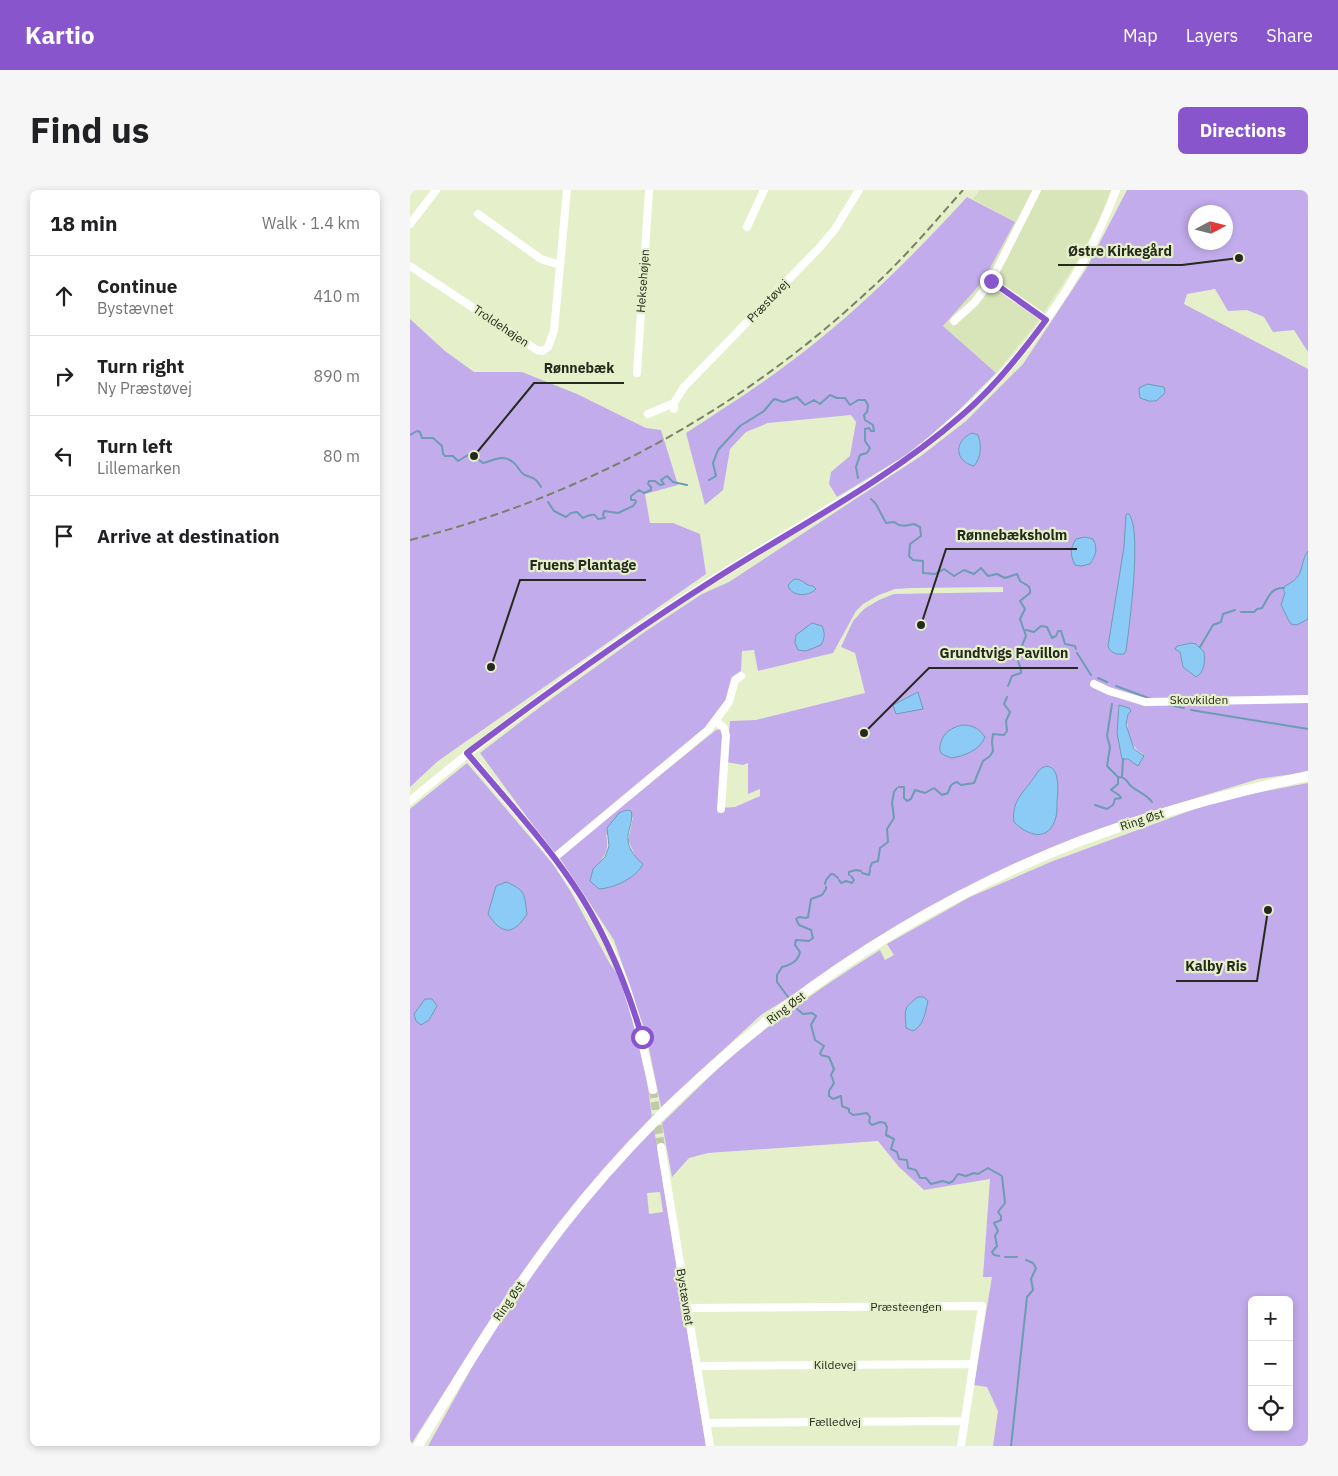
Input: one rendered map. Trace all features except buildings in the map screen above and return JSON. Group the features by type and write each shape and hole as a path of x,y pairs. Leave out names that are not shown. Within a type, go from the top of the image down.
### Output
{"main road":[{"name":"Ring Øst","path":"418,1446 492,1325 562,1227 651,1125 739,1044 787,1007 835,972 899,931 958,897 1020,867 1115,829 1172,810 1308,776"}],"street":[{"path":"410,224 436,190"},
{"name":"Troldehøjen","path":"410,266 537,350 543,351 548,347 554,331 567,190"},
{"name":"Heksehøjen","path":"637,372 649,190"},
{"path":"747,227 764,190"},
{"name":"Præstøvej","path":"648,414 674,406 684,387 820,247 835,229 859,190"},
{"path":"954,321 974,303 991,281 1037,190"},
{"path":"410,801 467,753 581,668 663,612 870,483 918,451 962,416 1018,358 1070,285 1104,222 1116,190"},
{"path":"478,214 541,259 560,265"},
{"path":"991,281 1046,320"},
{"path":"554,858 708,730 729,702 733,683 741,676"},
{"name":"Skovkilden","path":"1094,684 1109,691 1145,702 1308,699"},
{"path":"716,721 724,728 726,735 721,809"},
{"path":"467,753 554,858 591,913 607,942 620,972 642,1037 653,1090"},
{"name":"Bystævnet","path":"661,1147 710,1446"},
{"name":"Præsteengen","path":"687,1308 982,1306 960,1446"},
{"name":"Kildevej","path":"697,1366 974,1364"},
{"name":"Fælledvej","path":"707,1423 964,1422"}],"shaded area":[{"path":"980,190 1111,190 1100,218 1082,254 1037,323 996,373 943,326 983,281 1015,222 973,199"},
{"path":"1127,190 1308,190 1308,352 1294,330 1273,332 1264,317 1247,310 1228,311 1215,289 1187,294 1184,304 1308,369 1308,697 1138,702 1308,702 1308,772 1258,779 1131,818 1056,846 959,891 761,1015 661,1107 646,1034 614,940 559,857 716,730 721,729 724,736 720,808 735,807 760,796 760,789 748,794 748,763 743,765 726,762 730,721 756,720 865,693 855,653 841,647 853,621 864,609 894,594 1003,592 1003,587 895,589 863,604 856,611 833,653 758,671 754,650 742,651 741,671 732,677 726,702 706,728 554,854 480,753 544,704 646,631 702,594 729,582 921,456 966,421 1023,364 1086,269","holes":["1191,643 1196,677 1183,667 1180,652 1178,651 1179,645","1118,707 1128,714 1127,725 1130,737 1138,751 1143,754 1133,763 1128,759 1123,759 1118,741","633,817 628,840 637,860 643,864 635,874 625,881 612,887 600,889 593,869 607,850 606,835"]},
{"path":"967,197 1015,222 983,281 943,326 996,373 958,411 913,451 837,497 829,484 831,472 850,456 856,422 851,415 768,423 746,432 730,449 723,490 705,505 686,433 777,372 837,325 904,263"},
{"path":"410,319 445,351 474,372 522,372 577,394 646,428 661,430 678,485 645,494 650,523 673,523 700,534 706,574 438,761 410,787"},
{"path":"467,763 553,864 571,892 616,973 621,983 640,1047 652,1118 585,1191 508,1292 410,1446 410,809"},
{"path":"1308,783 1308,1446 993,1446 998,1411 987,1387 974,1385 992,1277 983,1277 990,1179 924,1190 899,1167 878,1141 708,1153 689,1158 672,1177 662,1123 720,1067 797,1005 880,950 885,960 894,955 887,944 970,897 1053,861 1203,806 1245,795"},
{"path":"654,1128 706,1446 428,1446 495,1326 563,1229","holes":["660,1192 663,1212 649,1214 647,1193"]}],"water":[{"path":"1147,384 1164,387 1165,393 1156,401 1140,398 1139,388"},
{"path":"972,433 978,435 980,447 978,459 974,466 963,460 959,451 962,441"},
{"path":"1128,513 1132,522 1134,537 1134,578 1126,651 1124,654 1119,654 1112,652 1108,646 1124,547 1126,515"},
{"path":"1085,537 1093,539 1096,549 1095,555 1090,564 1075,565 1072,558 1073,545 1076,539"},
{"path":"1308,551 1308,619 1297,625 1291,624 1281,605 1285,593 1283,589 1299,574"},
{"path":"794,579 800,580 816,589 809,593 796,594 788,585"},
{"path":"812,623 822,626 824,636 821,645 806,651 798,650 795,643 796,635"},
{"path":"1191,643 1196,644 1204,652 1203,669 1196,677 1183,667 1180,652 1175,649 1177,646"},
{"path":"918,692 923,709 896,714 893,705"},
{"path":"1119,705 1129,708 1131,711 1128,714 1126,725 1134,749 1144,756 1138,766 1128,759 1122,759 1117,733"},
{"path":"962,725 978,729 985,737 983,742 976,749 962,756 951,758 942,754 940,746 943,737 953,728"},
{"path":"1047,766 1054,770 1057,777 1056,817 1048,831 1043,834 1032,833 1025,831 1014,822 1014,809 1019,798 1038,772"},
{"path":"627,810 631,811 632,815 628,843 633,854 643,864 630,878 612,887 599,889 590,881 593,869 605,857 609,846 607,828 619,813"},
{"path":"506,882 521,890 527,914 517,926 508,930 498,926 488,914 496,886"},
{"path":"918,997 924,997 928,1001 922,1022 913,1031 906,1028 905,1013 907,1007"},
{"path":"425,999 432,999 437,1006 429,1020 421,1025 416,1021 414,1014"}],"waterway":[{"path":"709,480 716,476 713,463 718,450 740,426 764,411 773,400 783,402 797,397 805,405 814,400 820,404 830,395 837,398 845,398 850,405 858,400 865,400 868,405 867,412 864,415 865,420 873,425 874,431 871,431 869,428 865,429 865,441 870,448 867,453 860,455 856,467 858,478"},
{"path":"410,435 417,431 420,432 422,438 433,438 442,446 445,456 453,456 458,461 468,455 474,456 483,463 498,458 506,458 515,464 523,474 536,480 541,487"},
{"path":"548,502 554,511 566,517 571,513 577,512 583,518 595,515 598,519 605,518 603,515 604,511 618,513 633,506 636,502 631,500 631,496 639,490 644,493 651,490 648,484 649,481 655,481 660,485 664,484 661,480 667,476 673,482 687,485"},
{"path":"871,499 876,504 886,523 894,522 903,526 914,524 920,527 921,536 910,544 909,556 913,560 923,561 923,573 935,574 944,569 954,576 964,570 974,574 981,568 988,576 997,574 1005,578 1017,574 1020,581 1029,586 1030,593 1020,601 1025,609 1020,619 1026,636 1019,653"},
{"path":"1241,612 1254,612 1262,608 1272,592 1276,589 1284,588"},
{"path":"1200,647 1213,625 1221,622 1223,614 1235,610"},
{"path":"1026,630 1034,632 1041,626 1047,627 1052,638 1056,636 1058,631 1061,631 1065,644 1075,646 1076,649"},
{"path":"1077,653 1091,675"},
{"path":"1008,686 1012,676 1021,673 1018,657"},
{"path":"1098,678 1107,682"},
{"path":"1116,686 1151,699"},
{"path":"899,787 904,787 904,798 907,801 911,799 915,790 925,793 934,788 942,795 948,793 951,786 957,782 961,785 974,783 983,761 993,751 993,734 1004,735 1007,731 1006,721 1010,712 1004,704 1007,697"},
{"path":"1112,704 1107,736 1110,747 1107,766 1118,777 1124,779 1152,802"},
{"path":"1169,705 1184,708"},
{"path":"1191,710 1308,729"},
{"path":"1122,777 1123,759"},
{"path":"1095,805 1107,809 1113,805 1115,799 1121,798 1111,790 1118,784 1118,777"},
{"path":"870,868 872,863 878,861 880,848 888,842 887,829 894,818 892,803 894,792 897,788"},
{"path":"862,873 869,875 870,870"},
{"path":"849,875 849,872 861,871"},
{"path":"825,884 831,874 838,878"},
{"path":"839,880 841,883 846,881 852,883 854,880 851,876"},
{"path":"788,997 777,982 777,975 782,967 796,961 800,952 795,945 796,940 809,941 813,938 811,930 799,925 796,919 808,917 811,899 822,895 826,887"},
{"path":"797,1009 803,1014 812,1013 816,1016 811,1025 815,1040 824,1046 820,1053 829,1057 834,1069 831,1075 834,1083 829,1091 829,1096 833,1099 841,1096 842,1106 849,1109 849,1112 853,1115 867,1113 870,1117 869,1122 872,1125 880,1122 885,1123 887,1127 886,1135 894,1139 891,1149 897,1152 899,1159 907,1160 908,1168 916,1170 920,1178 926,1178 931,1184 943,1181 949,1183 958,1174 966,1176 974,1173 978,1174 988,1168 1002,1176 1005,1203 998,1212 1001,1220 994,1223 998,1231 995,1236 997,1246 992,1252 994,1255 999,1256"},
{"path":"1005,1257 1017,1257"},
{"path":"1011,1446 1027,1297 1033,1290 1031,1279 1036,1268 1033,1263 1026,1260"}],"tunnel":[{"path":"653,1090 661,1147"}],"railway":[{"path":"410,540 473,522 535,500 596,474 654,445 711,412 765,375 817,335 867,292 905,255 963,190"}],"place":[{"name":"Østre Kirkegård","path":"1239,258"},
{"name":"Rønnebæk","path":"474,456"},
{"name":"Rønnebæksholm","path":"921,625"},
{"name":"Fruens Plantage","path":"491,667"},
{"name":"Grundtvigs Pavillon","path":"864,733"},
{"name":"Kalby Ris","path":"1268,910"}],"route":[{"path":"642,1037 620,972 607,942 591,913 573,884 538,837 467,753 581,668 663,612 870,483 918,451 962,416 1018,358 1046,320 991,281"}]}
